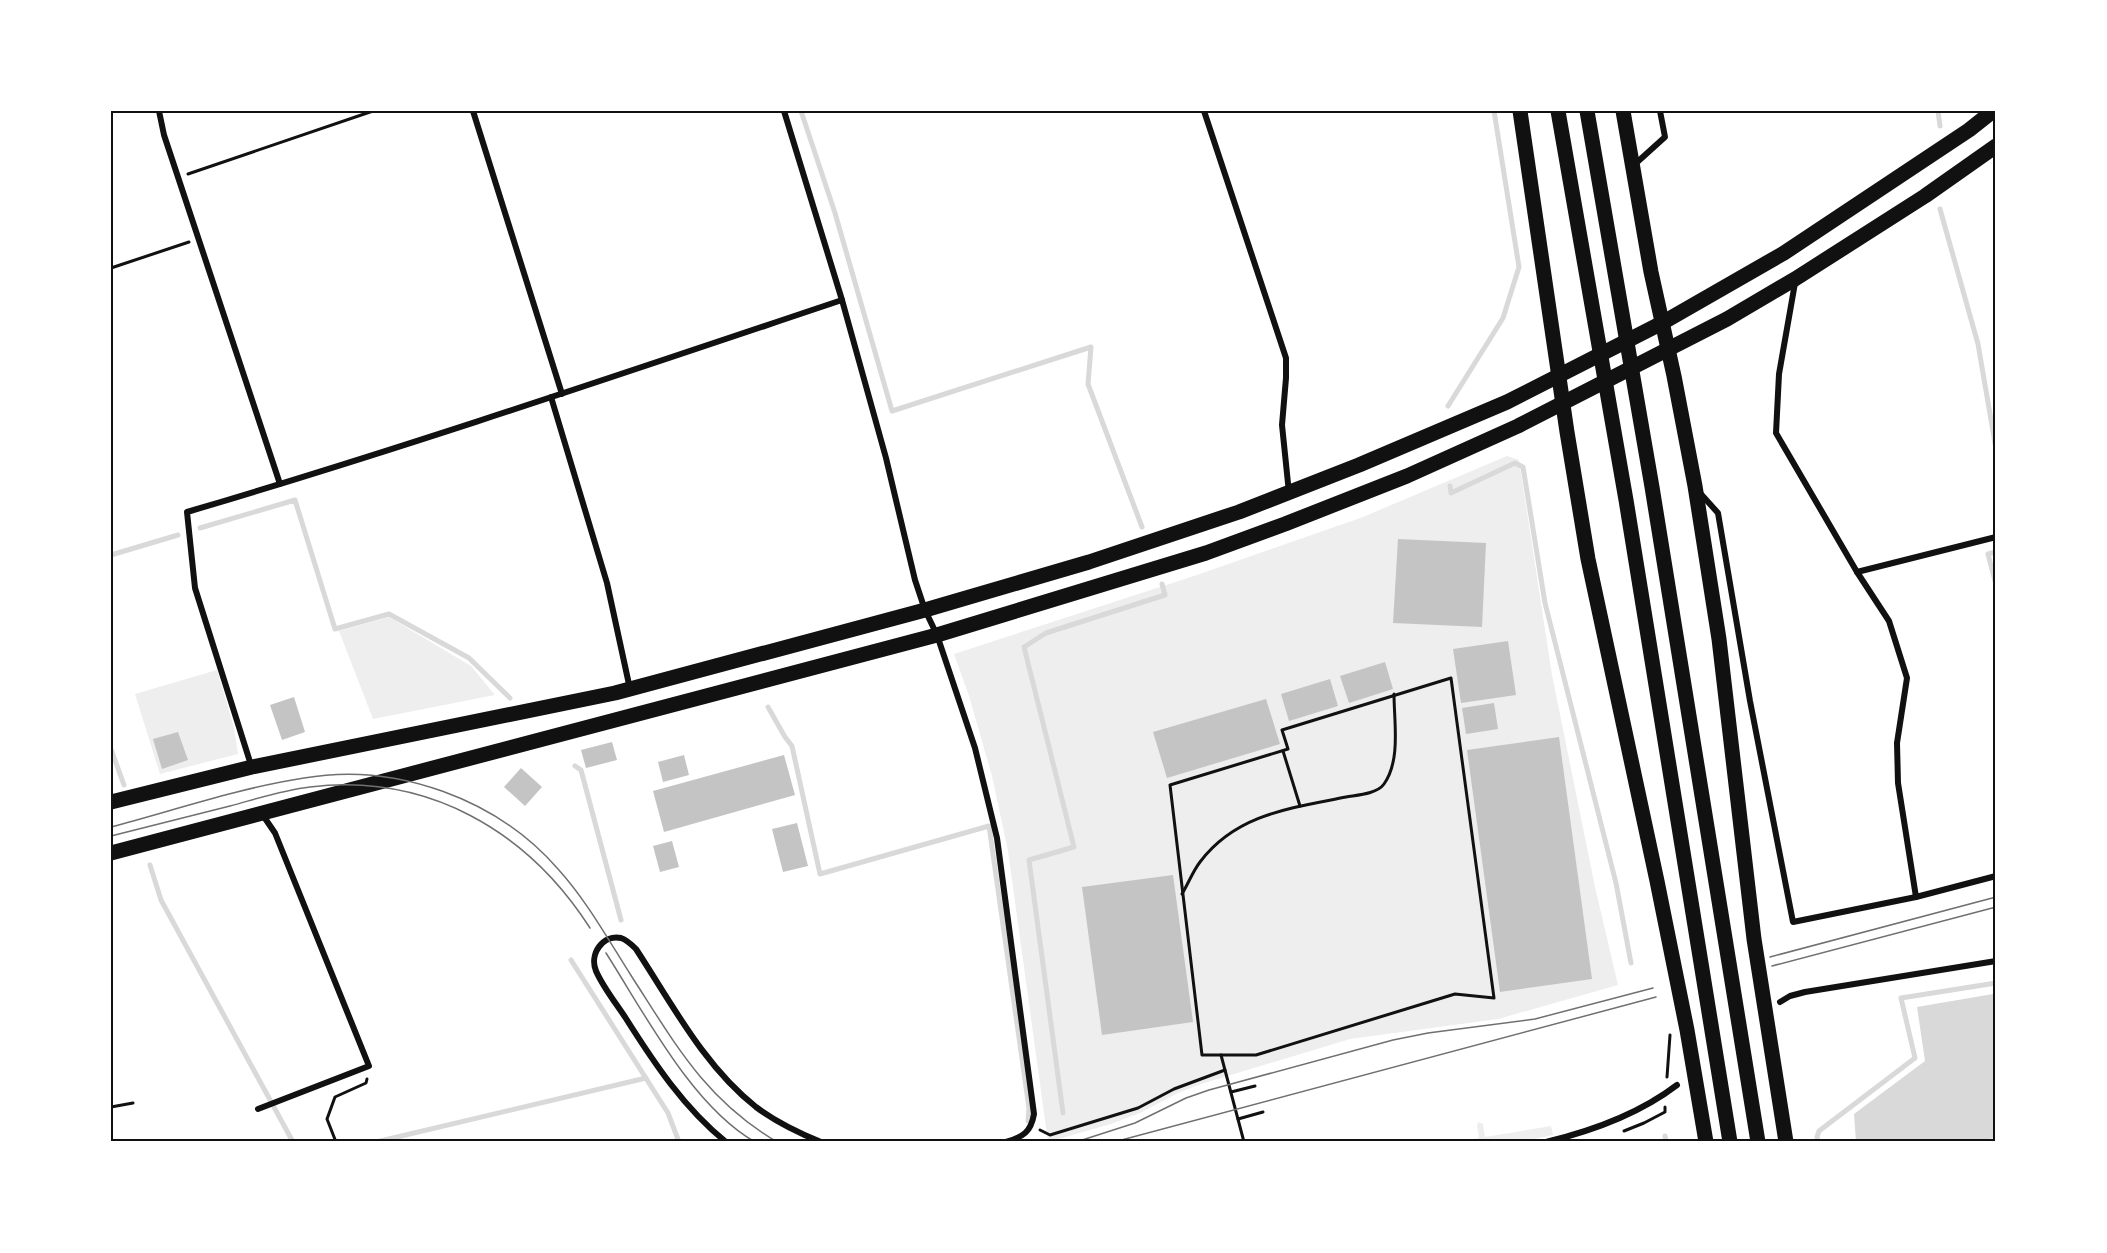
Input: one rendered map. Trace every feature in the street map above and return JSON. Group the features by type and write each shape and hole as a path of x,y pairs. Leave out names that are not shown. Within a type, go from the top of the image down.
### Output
{"main road":[{"path":"1520,111 1588,559 1658,881 1706,1142"},
{"path":"1558,111 1626,500 1730,1142"},
{"path":"1587,111 1652,487 1758,1142"},
{"path":"1623,111 1651,272 1695,486 1719,639 1754,939 1786,1142"},
{"path":"111,802 252,767 630,689 925,610 1089,562 1191,529 1289,493 1507,402 1662,323 1784,253 1969,130 1993,111"},
{"path":"111,853 937,635 1206,553 1286,524 1407,476 1518,426 1727,319 1795,279 1925,196 1996,146"}],"street":[{"path":"159,111 164,135 280,484"},
{"path":"473,111 562,394"},
{"path":"784,111 842,300 886,458 915,580 925,610 937,635 975,748 997,838 1034,1102 1032,1126 1023,1135 1006,1142"},
{"path":"1204,111 1286,358 1282,425 1289,493"},
{"path":"1634,165 1665,137 1660,111"},
{"path":"1795,279 1779,374 1776,433 1857,572 1889,621 1907,678 1897,743 1898,783 1916,897"},
{"path":"252,767 195,588 187,512 562,394 842,300"},
{"path":"551,397 607,583 630,689"},
{"path":"1695,486 1718,513 1750,701 1794,922 1916,897 1996,876"},
{"path":"1857,572 1996,537"},
{"path":"259,1108 369,1066 275,833 262,813"},
{"path":"726,1142 708,1127 677,1094 597,974 593,957 596,949 604,942 613,938 622,939 636,949 708,1057 731,1085 767,1114 795,1131 821,1142"},
{"path":"1780,1002 1790,996 1805,992 1996,961"},
{"path":"1546,1142 1619,1119 1666,1094 1677,1085"}],"path":[{"path":"178,177 373,111"},
{"path":"111,268 198,238"},
{"path":"1451,678 1494,998 1455,994 1256,1055 1202,1055 1170,785 1283,751 1288,749 1282,730 1451,678"},
{"path":"1182,894 1199,862 1223,837 1252,819 1300,806 1366,794 1383,785 1394,760 1394,694"},
{"path":"1283,751 1300,806"},
{"path":"1666,1094 1671,1026"},
{"path":"1221,1055 1244,1142"},
{"path":"335,1141 327,1119 335,1097 366,1083 369,1066"},
{"path":"1032,1126 1050,1136 1138,1108 1174,1089 1225,1070"},
{"path":"1231,1092 1256,1086"},
{"path":"111,1107 133,1103"},
{"path":"1238,1119 1263,1112"}],"shaded area":[{"path":"1507,456 1519,460 1552,675 1595,887 1618,985 1498,1019 1350,1039 1201,1084 1111,1124 1048,1142 1008,851 992,776 969,696 954,654 1197,575 1363,517"},
{"path":"389,617 471,666 495,695 373,719 339,631"},
{"path":"217,670 234,728 238,754 160,774 135,694"},
{"path":"1993,994 1996,1002 1996,1138 1965,1142 1856,1142 1854,1114 1925,1061 1917,1007"},
{"path":"1479,1122 1483,1124 1485,1137 1551,1126 1553,1135 1519,1142 1454,1142 1479,1138 1477,1125"}],"building":[{"path":"1398,539 1486,543 1482,627 1393,623"},
{"path":"1508,641 1516,695 1461,703 1453,649"},
{"path":"1385,662 1393,689 1349,703 1340,676"},
{"path":"1330,679 1338,706 1289,721 1281,694"},
{"path":"294,697 305,732 282,740 270,705"},
{"path":"1266,699 1280,744 1167,778 1153,732"},
{"path":"1494,703 1498,729 1466,734 1462,708"},
{"path":"178,732 188,760 162,769 153,739"},
{"path":"1559,737 1592,979 1500,992 1467,750"},
{"path":"612,742 617,760 586,768 581,750"},
{"path":"684,755 689,775 663,782 658,762"},
{"path":"784,755 795,795 664,832 653,791"},
{"path":"521,768 542,787 525,806 504,787"},
{"path":"797,823 808,866 783,872 772,829"},
{"path":"672,841 679,867 660,872 653,846"},
{"path":"1173,875 1193,1022 1102,1035 1082,887"}],"waterway":[{"path":"801,111 835,213 892,411 1091,347 1088,384 1142,527"},
{"path":"1448,406 1503,318 1519,267 1494,111"},
{"path":"1938,111 1940,126"},
{"path":"1940,209 1978,344 1996,449"},
{"path":"1450,486 1451,493 1515,463 1523,467 1545,603 1616,883 1631,963"},
{"path":"200,528 295,500 335,629 389,614 469,658 510,698"},
{"path":"111,555 178,535"},
{"path":"1996,552 1988,554 1996,585"},
{"path":"1063,1113 1029,860 1074,847 1024,647 1046,633 1165,595 1162,584"},
{"path":"768,707 792,746 820,874 989,826 1029,1108 1028,1121"},
{"path":"111,749 124,785"},
{"path":"575,766 581,770 621,920"},
{"path":"150,865 161,900 293,1142"},
{"path":"571,960 668,1113 679,1142"},
{"path":"1818,1142 1819,1131 1915,1058 1901,998 1996,983"},
{"path":"376,1142 646,1078"},
{"path":"1665,1136 1666,1142"}],"tram line":[{"path":"111,827 255,787 339,774 409,781 443,791 475,805 506,823 533,844 569,881 694,1069 730,1108 777,1142"},
{"path":"111,836 300,788 353,785 394,789 433,800 470,816 505,837 536,863 565,893 590,928"},
{"path":"1770,957 1996,897"},
{"path":"1772,966 1996,907"},
{"path":"606,953 690,1082 732,1126 755,1142"},
{"path":"1076,1142 1135,1123 1186,1098 1209,1090 1393,1040 1428,1033 1535,1019 1653,988"},
{"path":"1114,1142 1656,997"}]}
